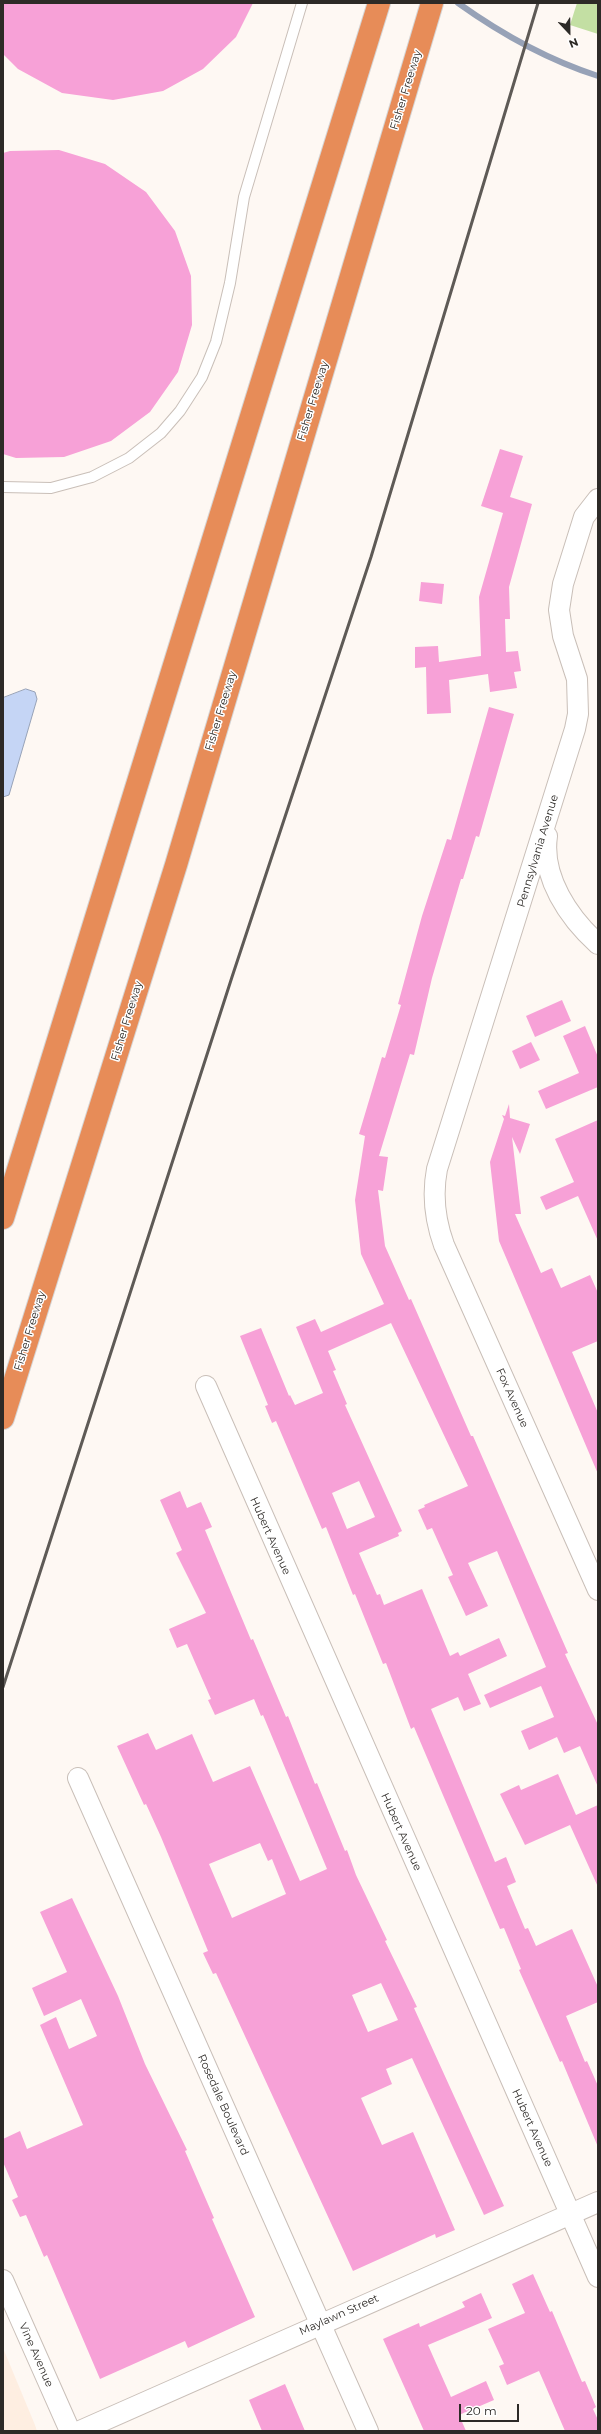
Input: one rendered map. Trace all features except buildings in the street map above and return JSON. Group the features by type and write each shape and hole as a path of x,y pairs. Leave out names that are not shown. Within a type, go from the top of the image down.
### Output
{"highway":[{"path":"3,1218 378,3"},
{"name":"Fisher Freeway","path":"3,1418 176,865 432,3"}],"street":[{"name":"Pennsylvania Avenue","path":"434,1204 437,1169 552,806 578,714 577,679 563,636 559,610 563,584 584,517 598,499"},
{"path":"552,806 547,840 552,878 566,907 598,944"},
{"name":"Fox Avenue","path":"434,1204 439,1231 444,1245 598,1590"},
{"name":"Hubert Avenue","path":"206,1386 598,2277"},
{"name":"Rosedale Boulevard","path":"78,1778 368,2431"},
{"name":"Maylawn Street","path":"80,2431 320,2323 598,2202"},
{"name":"Vine Avenue","path":"3,2280 70,2431"}],"lane":[{"path":"3,487 51,488 92,477 129,458 161,433 180,411 202,377 216,342 230,283 244,198 302,3"}],"shaded area":[{"path":"3,2348 35,2425 37,2431 3,2431"}],"green space":[{"path":"577,3 598,3 598,34 570,25"}],"water":[{"path":"26,689 35,692 37,699 9,795 3,797 3,698"}],"waterway":[{"path":"458,3 525,45 579,70 598,76"}],"railway":[{"path":"3,1687 232,977 371,557 538,3"}]}
